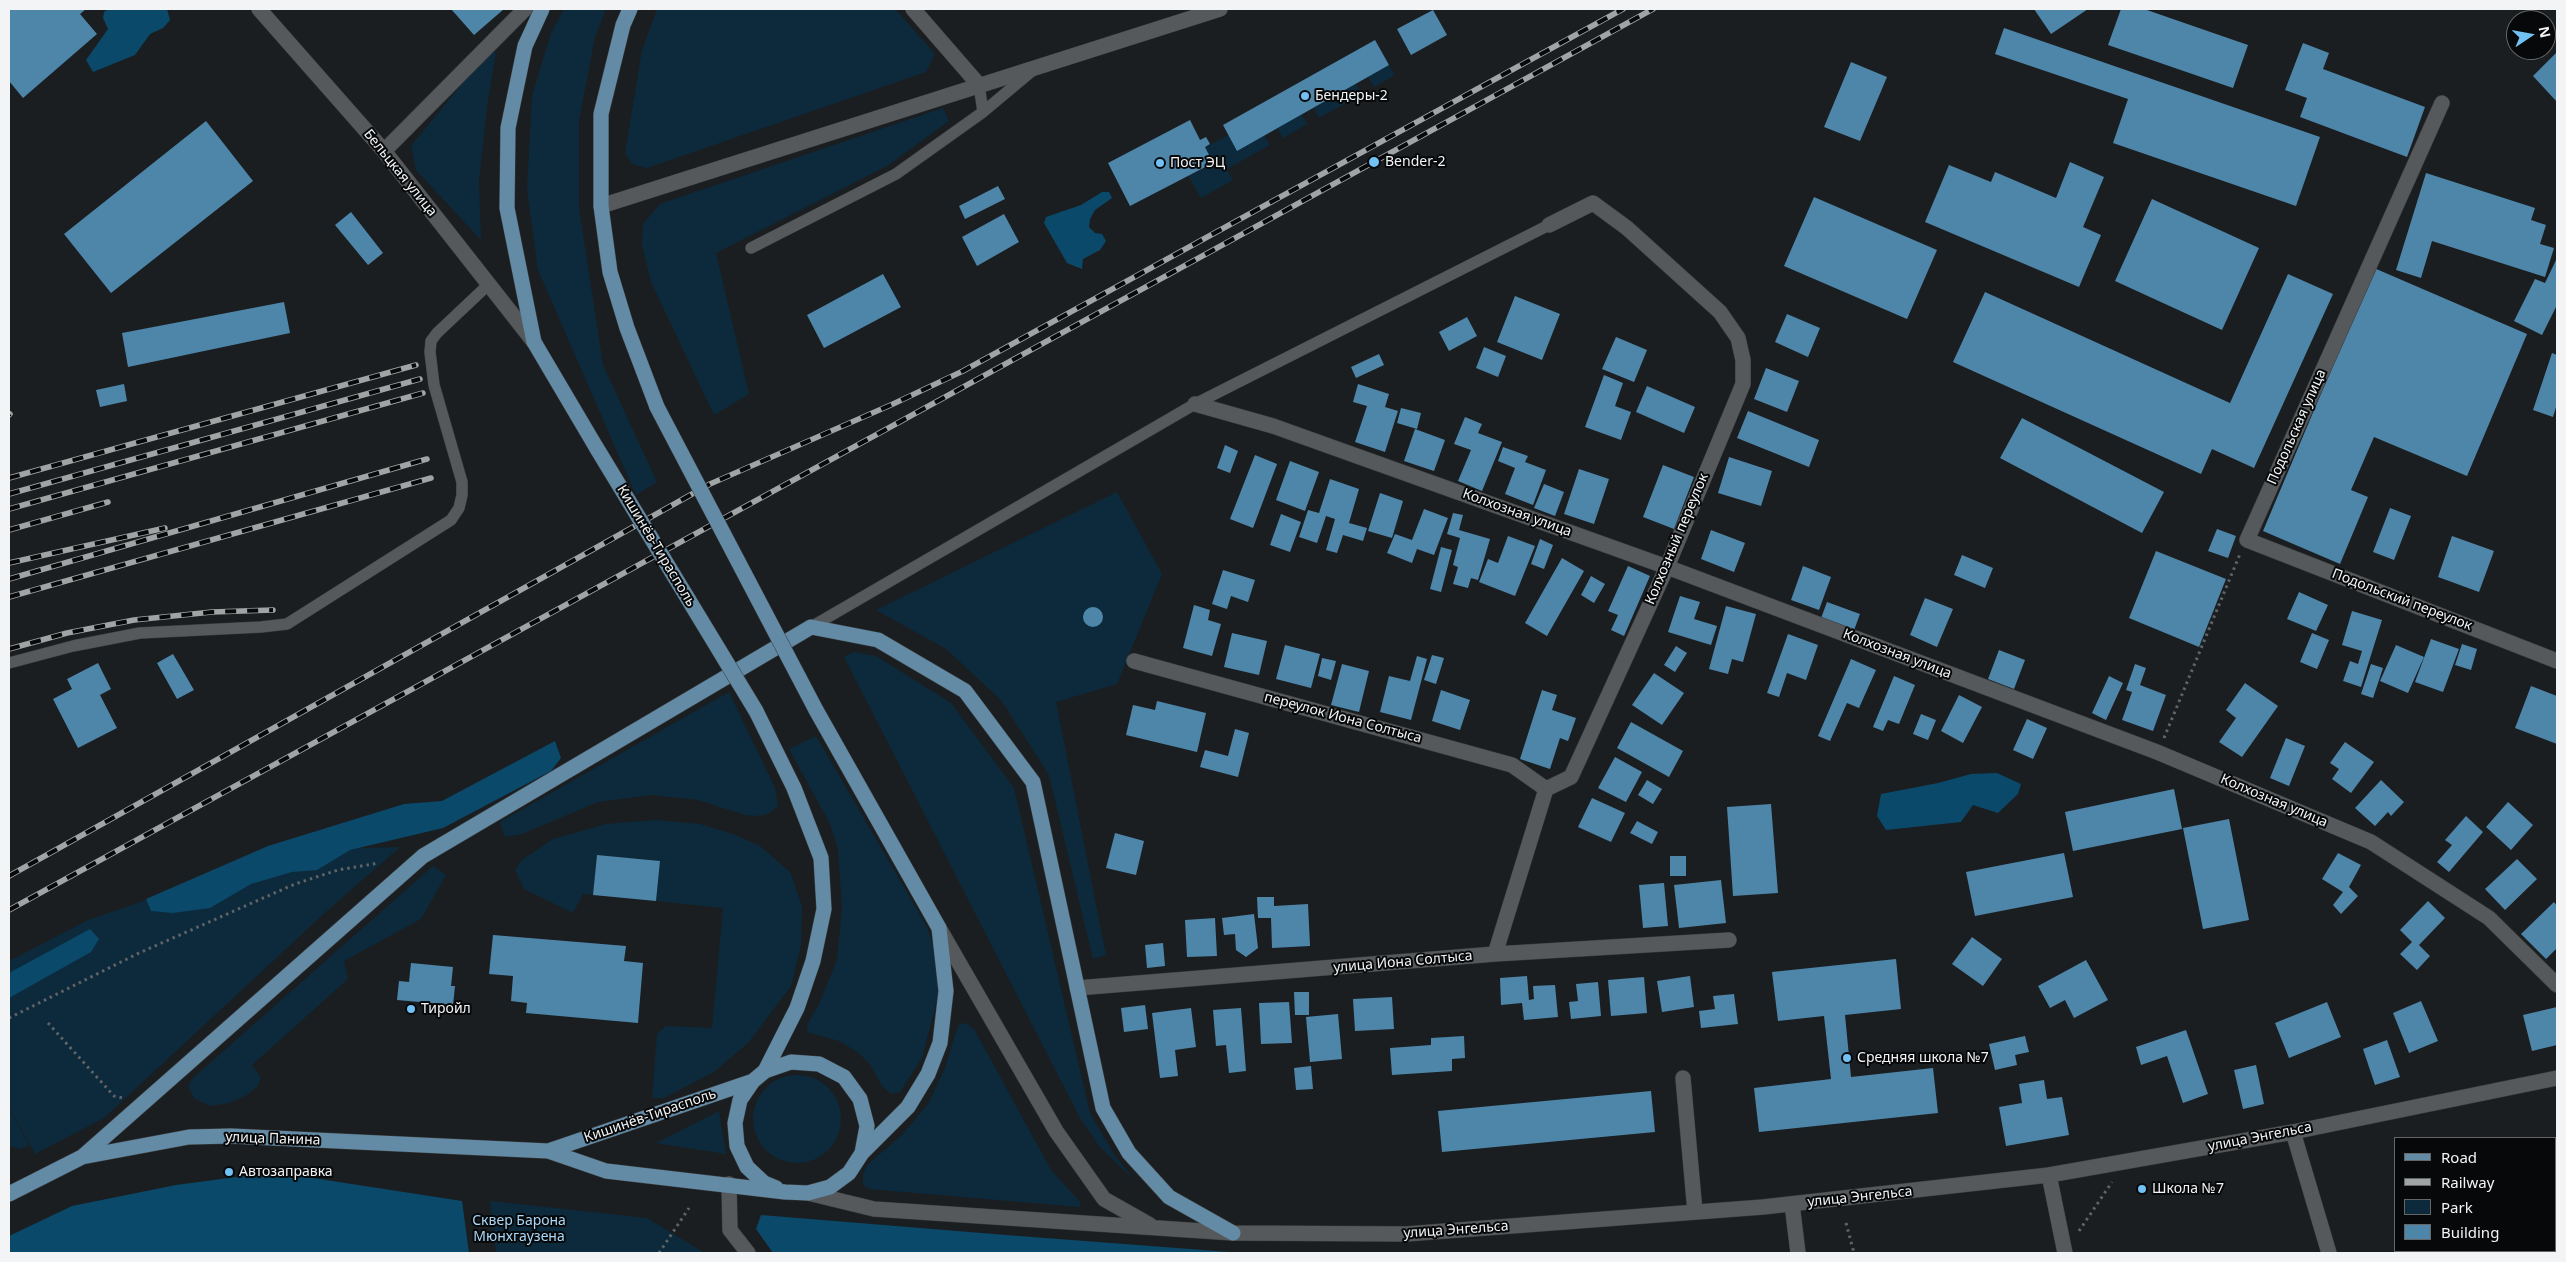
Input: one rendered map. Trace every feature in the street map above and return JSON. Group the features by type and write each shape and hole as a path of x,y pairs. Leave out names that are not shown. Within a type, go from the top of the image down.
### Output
{"main road":[{"name":"Кишинёв-Тирасполь","path":"542,9 525,46 508,128 507,208 534,342 756,711 794,788 821,858 824,910 813,961 797,1008 766,1071"},
{"path":"548,1151 606,1171 730,1184 785,1192 808,1193 830,1187 849,1173 862,1154 908,1107 928,1074 940,1042 946,991 939,928 816,710 658,408 626,328 610,272 600,206 601,114 623,25 630,9"},
{"path":"82,1157 423,856 811,627 878,640 965,691 1033,782 1103,1108 1129,1153 1169,1197 1233,1233"},
{"path":"785,1192 764,1182 747,1167 737,1146 735,1123 740,1100 753,1081 766,1071 791,1062 801,1062 819,1064 844,1077 860,1099 867,1126 862,1154"},
{"name":"Кишинёв-Тирасполь","path":"548,1151 753,1081"},
{"name":"улица Панина","path":"9,1194 82,1157 189,1137 231,1136 548,1151"}],"street":[{"name":"Бельцкая улица","path":"259,9 384,151 534,342"},
{"path":"384,151 525,9"},
{"path":"912,9 979,86"},
{"path":"600,206 1220,9"},
{"name":"Подольская улица","path":"2246,540 2442,103"},
{"name":"Колхозный переулок","path":"1546,789 1571,777 1667,566 1742,384 1743,360 1738,338 1720,312 1627,228 1593,203 1550,225"},
{"name":"Колхозная улица","path":"1195,404 1273,426 1667,566 2158,752 2371,842 2489,918 2557,985"},
{"name":"Подольский переулок","path":"2246,540 2557,661"},
{"name":"переулок Иона Солтыса","path":"1134,661 1512,765 1546,789"},
{"path":"1494,954 1546,789"},
{"path":"939,928 1056,1131 1104,1199 1154,1226"},
{"name":"улица Иона Солтыса","path":"1077,988 1494,954 1729,940"},
{"path":"1683,1078 1695,1212"},
{"name":"улица Энгельса","path":"808,1193 874,1209 1154,1226 1233,1233 1406,1234 1792,1204 2049,1175 2293,1132 2557,1078"},
{"path":"2293,1132 2329,1253"},
{"path":"2049,1175 2065,1252"},
{"path":"730,1184 730,1230 748,1253"},
{"path":"1792,1204 1798,1253"}],"lane":[{"path":"751,248 896,174 983,112 1035,68"},
{"path":"979,86 983,112"},
{"path":"811,627 1195,404 1550,225"},
{"path":"9,663 73,646 140,633 287,624 451,520 459,508 462,482 434,385 430,352 431,341 437,333 489,284"}],"path":[{"path":"2158,752 2246,540"},
{"path":"9,1018 139,953 295,884 338,870 379,863"},
{"path":"48,1023 114,1096 143,1103"},
{"path":"2065,1252 2112,1182 2131,1162"},
{"path":"659,1253 689,1208"},
{"path":"1846,1223 1854,1253"}],"green space":[{"path":"564,9 606,9 595,37 579,121 579,208 603,365 657,482 636,495 538,270 527,190 532,96 551,33"},
{"path":"657,9 895,9 935,54 926,72 647,168 632,164 625,153 642,50"},
{"path":"489,51 496,53 487,106 479,181 481,240 416,170 411,146"},
{"path":"1389,65 1395,75 1374,87 1368,77"},
{"path":"1356,84 1362,94 1319,118 1314,108"},
{"path":"943,108 949,121 887,166 716,253 749,394 714,415 651,282 642,245 643,224 660,204"},
{"path":"1301,114 1307,124 1283,138 1277,128"},
{"path":"1229,135 1264,135 1270,145 1227,169 1233,180 1201,198 1188,176 1213,164 1205,147"},
{"path":"1117,492 1162,574 1117,684 1056,702 1106,955 1093,959 1049,775 1001,700 946,649 876,610"},
{"path":"853,652 876,656 951,703 1014,788 1090,1113 1113,1153 1135,1181 1100,1147 1080,1118 844,657"},
{"path":"729,692 775,788 778,806 768,814 757,816 745,815 698,800 651,795 598,802 522,834 505,837 500,822"},
{"path":"816,736 927,927 937,957 939,992 922,1058 900,1092 891,1094 882,1086 870,1064 856,1051 839,1041 807,1032 808,1023 819,1004 837,960 842,908 838,849 830,824 789,749"},
{"path":"656,820 700,824 733,834 760,846 790,872 802,906 801,945 791,986 748,1043 714,1072 664,1098 652,1098 657,1034 666,1026 712,1028 723,908 656,901 660,861 597,855 593,895 583,894 573,913 524,889 515,870 522,860 553,839 606,824"},
{"path":"400,847 328,910 104,1118 35,1154 9,1107 9,961 88,920 291,850"},
{"path":"433,866 446,875 421,919 344,961 348,979 252,1065 261,1078 257,1087 247,1095 229,1103 211,1106 195,1099 188,1087 193,1078"},
{"path":"965,1023 974,1029 1051,1170 1081,1203 1080,1207 869,1189 863,1185 863,1174 867,1165 902,1135 928,1104 945,1068 956,1032 960,1024"},
{"path":"797,1075 814,1078 828,1088 838,1102 841,1119 838,1136 828,1150 814,1160 797,1163 780,1160 766,1150 756,1136 753,1119 756,1102 766,1088 780,1078"},
{"path":"9,1108 29,1145 21,1149 9,1146"},
{"path":"719,1111 726,1154 656,1143"},
{"name":"Сквер Барона Мюнхгаузена","path":"490,1201 647,1218 705,1253 496,1253"}],"shaded area":[{"path":"108,9 167,9 170,20 163,28 150,34 135,55 93,72 86,60 108,29 103,18 104,12"},
{"path":"1102,192 1109,192 1112,198 1095,210 1090,219 1089,227 1095,233 1102,234 1106,241 1100,250 1083,259 1082,269 1067,263 1044,223 1046,217 1081,205"},
{"path":"555,741 561,758 551,771 443,828 350,850 317,870 292,872 251,884 210,908 173,913 151,911 146,899 268,846 404,804 442,801"},
{"path":"1997,773 2021,784 2018,794 1998,813 1973,805 1961,822 1886,830 1877,816 1881,794 1938,783 1971,774"},
{"path":"90,929 99,939 91,952 9,998 9,973"},
{"path":"274,1172 462,1201 469,1253 9,1253 9,1236 72,1206 176,1185"},
{"path":"761,1215 1242,1253 773,1253 756,1229"}],"building":[{"path":"9,9 86,9 80,14 97,34 23,98 9,81"},
{"path":"451,9 504,9 474,35"},
{"path":"2034,9 2088,9 2051,34"},
{"path":"2121,9 2144,9 2248,45 2233,88 2108,45"},
{"path":"1433,10 1447,35 1411,55 1397,29"},
{"path":"2004,28 2320,137 2296,206 2113,143 2128,99 1995,54"},
{"name":"Бендеры-2","path":"1375,40 1389,65 1237,151 1223,125"},
{"path":"2303,43 2329,53 2323,69 2425,107 2407,157 2300,117 2307,98 2285,90"},
{"path":"2556,53 2557,102 2533,76 2549,60 2556,60"},
{"path":"1851,62 1887,77 1860,141 1824,127"},
{"name":"Пост ЭЦ","path":"1190,120 1200,140 1206,137 1210,144 1205,147 1213,163 1130,206 1108,163"},
{"path":"206,121 253,181 111,293 64,234"},
{"path":"2070,162 2104,177 2083,227 2101,235 2079,287 1925,222 1949,165 1991,182 1995,172 2056,198"},
{"path":"2426,173 2535,208 2531,220 2546,225 2540,244 2554,248 2545,277 2432,241 2421,278 2396,270"},
{"path":"998,186 1005,199 965,219 959,206"},
{"path":"1814,197 1937,250 1907,319 1784,266"},
{"path":"2152,199 2259,248 2222,330 2115,281"},
{"path":"351,212 383,253 368,265 335,225"},
{"path":"1004,214 1019,242 977,266 962,237"},
{"path":"2557,258 2557,305 2542,335 2514,321 2535,279 2545,283"},
{"path":"2374,268 2527,334 2467,476 2374,437 2351,490 2368,497 2340,564 2263,531"},
{"path":"883,274 901,307 824,348 807,315"},
{"path":"2288,274 2333,294 2254,468 2212,449 2201,474 1953,362 1985,292 2230,403"},
{"path":"1515,296 1560,314 1542,360 1497,342"},
{"path":"284,302 290,333 128,367 122,333"},
{"path":"1787,314 1820,328 1808,357 1775,342"},
{"path":"1467,317 1477,336 1449,351 1439,332"},
{"path":"1616,337 1647,350 1634,382 1602,369"},
{"path":"1484,347 1506,356 1498,377 1476,368"},
{"path":"2552,353 2557,355 2557,404 2553,417 2533,410"},
{"path":"1379,354 1384,365 1356,378 1351,367"},
{"path":"1766,368 1799,381 1787,412 1754,399"},
{"path":"1604,375 1623,383 1615,406 1631,412 1621,440 1585,427"},
{"path":"124,384 127,401 100,407 96,390"},
{"path":"1358,384 1389,394 1385,407 1398,411 1385,452 1355,442 1367,406 1353,402"},
{"path":"1647,386 1695,407 1684,433 1636,412"},
{"path":"1401,408 1421,413 1417,429 1397,423"},
{"path":"1748,411 1819,440 1809,467 1737,438"},
{"path":"1465,417 1482,424 1478,433 1502,442 1482,491 1458,481 1471,450 1454,444"},
{"path":"2022,418 2164,492 2142,533 2000,458"},
{"path":"1415,429 1445,440 1434,471 1404,461"},
{"path":"1225,445 1238,451 1230,473 1217,468"},
{"path":"1503,447 1528,456 1525,462 1546,470 1533,505 1505,494 1515,468 1498,461"},
{"path":"1255,455 1277,464 1253,528 1230,519"},
{"path":"1729,457 1772,471 1761,506 1718,493"},
{"path":"1290,461 1319,472 1305,511 1276,500"},
{"path":"1663,465 1694,477 1674,529 1643,517"},
{"path":"1579,469 1609,479 1594,524 1564,514"},
{"path":"1330,479 1359,489 1349,523 1367,528 1363,541 1343,535 1337,553 1326,550 1335,519 1326,516 1317,543 1299,537 1308,510 1319,513"},
{"path":"1544,484 1564,492 1555,516 1534,508"},
{"path":"1380,493 1403,501 1392,538 1368,531"},
{"path":"2390,508 2411,516 2394,560 2373,552"},
{"path":"1424,509 1448,518 1434,555 1417,549 1412,563 1387,553 1395,534 1412,540"},
{"path":"1453,513 1463,515 1459,530 1490,539 1478,580 1471,578 1468,588 1453,584 1458,567 1453,565 1460,538 1447,534"},
{"path":"1281,514 1301,522 1290,552 1270,545"},
{"path":"2217,529 2236,536 2228,558 2208,551"},
{"path":"1711,530 1745,543 1734,572 1701,559"},
{"path":"1508,536 1535,546 1515,596 1479,582 1488,559 1498,563"},
{"path":"2452,536 2494,551 2479,592 2438,577"},
{"path":"1540,539 1553,545 1544,569 1531,564"},
{"path":"1441,547 1452,550 1441,592 1430,589"},
{"path":"2156,551 2226,579 2199,647 2129,618"},
{"path":"1962,555 1993,568 1985,588 1954,575"},
{"path":"1562,558 1584,571 1547,636 1525,623"},
{"path":"1628,566 1650,576 1624,636 1611,630 1618,615 1608,611"},
{"path":"1803,566 1831,577 1819,610 1791,600"},
{"path":"1223,570 1255,580 1248,602 1231,596 1227,609 1212,604"},
{"path":"1591,576 1605,584 1594,603 1581,595"},
{"path":"2299,592 2328,605 2316,631 2287,619"},
{"path":"1680,596 1700,602 1694,619 1717,626 1711,645 1668,632"},
{"path":"1925,598 1953,609 1937,647 1910,635"},
{"path":"1827,602 1860,614 1853,633 1820,621"},
{"path":"1194,605 1210,610 1208,620 1221,624 1212,656 1183,648"},
{"path":"1726,606 1756,614 1743,662 1732,659 1728,674 1709,669"},
{"path":"1093,607 1100,610 1103,617 1100,624 1093,627 1086,624 1083,617 1086,610"},
{"path":"2352,611 2382,620 2361,687 2343,681 2350,661 2358,664 2362,651 2342,645"},
{"path":"1232,633 1267,641 1259,675 1224,667"},
{"path":"2312,633 2329,640 2317,669 2300,662"},
{"path":"1788,634 1818,645 1806,680 1787,673 1779,697 1767,693"},
{"path":"2431,639 2459,649 2443,692 2415,682"},
{"path":"2462,644 2477,649 2471,670 2455,665"},
{"path":"1285,645 1320,654 1311,688 1276,679"},
{"path":"2396,645 2424,657 2408,693 2380,681"},
{"path":"1676,646 1687,653 1675,672 1664,665"},
{"path":"1999,650 2025,660 2014,689 1988,679"},
{"path":"173,654 194,690 177,699 157,663"},
{"path":"1432,655 1444,658 1436,684 1424,680"},
{"path":"1417,656 1427,659 1411,720 1380,712 1389,676 1410,681"},
{"path":"1322,658 1336,661 1331,680 1318,676"},
{"path":"1851,659 1876,670 1859,708 1847,703 1830,741 1818,736"},
{"path":"98,663 111,689 100,695 117,728 78,748 53,699 72,689 67,679"},
{"path":"1342,664 1369,671 1359,712 1331,705"},
{"path":"2135,664 2146,668 2140,685 2166,695 2153,731 2122,720 2132,692 2126,690"},
{"path":"2371,664 2383,668 2373,698 2361,694"},
{"path":"1654,673 1684,693 1662,725 1632,705"},
{"path":"1894,676 1915,685 1899,724 1888,720 1883,731 1873,727"},
{"path":"2109,676 2123,683 2106,720 2092,713"},
{"path":"2245,683 2278,706 2242,757 2219,742 2236,718 2226,710"},
{"path":"2531,686 2557,696 2557,744 2515,728"},
{"path":"1441,690 1470,700 1460,730 1432,721"},
{"path":"1542,690 1557,695 1552,710 1576,718 1568,741 1560,738 1550,769 1520,759"},
{"path":"1959,695 1982,707 1963,743 1941,731"},
{"path":"1157,701 1206,713 1197,752 1126,735 1133,705 1155,710"},
{"path":"1921,714 1936,720 1928,740 1913,734"},
{"path":"2027,719 2047,728 2033,759 2013,750"},
{"path":"1631,722 1683,751 1669,777 1617,748"},
{"path":"1235,729 1249,733 1238,777 1200,767 1205,750 1228,756"},
{"path":"2286,738 2305,746 2289,786 2270,778"},
{"path":"2345,742 2374,762 2351,793 2332,779 2339,769 2330,763"},
{"path":"1615,757 1642,772 1626,802 1598,788"},
{"path":"1647,780 1662,789 1653,804 1638,795"},
{"path":"2381,780 2404,802 2391,816 2388,812 2375,826 2355,808"},
{"path":"2174,789 2182,829 2073,851 2065,812"},
{"path":"1592,798 1625,813 1611,842 1578,827"},
{"path":"2508,802 2533,825 2511,850 2486,827"},
{"path":"1771,804 1778,893 1733,896 1727,807"},
{"path":"2466,816 2483,832 2449,872 2437,862 2452,845 2445,840"},
{"path":"2229,819 2249,920 2203,929 2183,828"},
{"path":"1637,821 1658,832 1652,844 1630,833"},
{"path":"1115,833 1144,841 1136,875 1106,868"},
{"path":"2064,853 2073,897 1975,916 1966,872"},
{"path":"2338,853 2361,865 2349,887 2358,896 2341,914 2333,905 2343,892 2322,879"},
{"path":"597,855 660,861 656,901 593,895"},
{"path":"1670,856 1686,856 1686,876 1670,876"},
{"path":"2517,859 2537,879 2505,910 2485,889"},
{"path":"1721,880 1726,923 1679,928 1674,885"},
{"path":"1664,883 1668,926 1643,928 1639,885"},
{"path":"1257,897 1274,897 1274,906 1308,904 1310,946 1272,948 1271,918 1258,918"},
{"path":"2428,901 2445,918 2419,945 2430,956 2417,970 2400,954 2412,942 2400,930"},
{"path":"2554,902 2557,906 2557,948 2546,959 2521,934"},
{"path":"1254,914 1258,948 1246,957 1236,950 1235,934 1224,935 1222,918"},
{"path":"1215,918 1217,956 1187,957 1185,920"},
{"path":"493,935 626,946 624,961 643,963 638,1023 526,1013 527,1003 511,1001 513,976 489,974"},
{"path":"1972,937 2002,959 1983,986 1952,964"},
{"path":"1163,943 1165,966 1147,968 1145,945"},
{"path":"1896,959 1901,1009 1845,1015 1851,1077 1933,1068 1938,1113 1759,1132 1754,1088 1831,1079 1824,1016 1778,1021 1772,972"},
{"path":"2086,960 2108,1000 2074,1018 2065,1000 2050,1008 2038,986"},
{"path":"411,963 453,967 451,986 455,986 453,1005 397,1000 399,981 409,982"},
{"path":"1527,976 1529,1000 1534,999 1533,986 1555,985 1558,1017 1524,1020 1522,1003 1501,1005 1500,978"},
{"path":"1690,976 1694,1007 1662,1012 1657,981"},
{"path":"1644,977 1647,1013 1611,1016 1608,980"},
{"path":"1598,982 1601,1016 1571,1019 1569,1002 1578,1001 1576,984"},
{"path":"1294,992 1309,992 1309,1015 1295,1015"},
{"path":"1734,994 1738,1024 1701,1028 1699,1011 1715,1009 1713,996"},
{"path":"1392,997 1394,1029 1355,1031 1353,999"},
{"path":"2421,1001 2438,1041 2409,1053 2393,1013"},
{"path":"1289,1002 1292,1043 1261,1044 1259,1003"},
{"path":"2327,1002 2341,1037 2289,1058 2275,1023"},
{"path":"1145,1005 1148,1029 1124,1032 1121,1008"},
{"path":"2557,1007 2557,1045 2532,1051 2523,1015"},
{"path":"1191,1008 1196,1047 1175,1050 1178,1076 1160,1078 1152,1013"},
{"path":"1241,1008 1246,1071 1229,1073 1226,1045 1216,1046 1213,1010"},
{"path":"1338,1014 1342,1059 1310,1062 1306,1017"},
{"path":"2186,1030 2208,1094 2183,1103 2167,1056 2141,1065 2136,1047"},
{"path":"1464,1036 1465,1058 1452,1059 1452,1071 1392,1075 1390,1048 1431,1045 1431,1038"},
{"path":"2025,1036 2029,1052 2015,1055 2017,1065 1995,1070 1989,1044"},
{"path":"2387,1040 2400,1077 2375,1085 2363,1049"},
{"path":"2256,1065 2264,1104 2243,1109 2234,1070"},
{"path":"1311,1066 1313,1089 1296,1090 1294,1068"},
{"path":"2044,1080 2047,1099 2062,1097 2069,1135 2006,1146 1999,1107 2022,1103 2019,1084"},
{"path":"1651,1091 1655,1132 1442,1152 1438,1111"},
{"path":"2557,1191 2557,1242 2556,1242"},
{"path":"2401,1252 2507,1252 2401,1253"}],"railway":[{"path":"9,876 710,484 893,404 963,371 1623,9"},
{"path":"9,910 1653,9"},
{"path":"9,478 416,365"},
{"path":"9,494 420,379"},
{"path":"9,509 423,393"},
{"path":"9,579 427,459"},
{"path":"9,597 431,478"},
{"path":"9,530 108,502"},
{"path":"9,563 165,528"},
{"path":"9,649 67,633 134,620 212,612 273,610"}],"place":[{"name":"Бендеры-2","path":"1305,96"},
{"name":"Bender-2","path":"1374,162"},
{"name":"Пост ЭЦ","path":"1160,163"},
{"name":"Тиройл","path":"411,1009"},
{"name":"Средняя школа №7","path":"1847,1058"},
{"name":"Автозаправка","path":"229,1172"},
{"name":"Школа №7","path":"2142,1189"}]}
